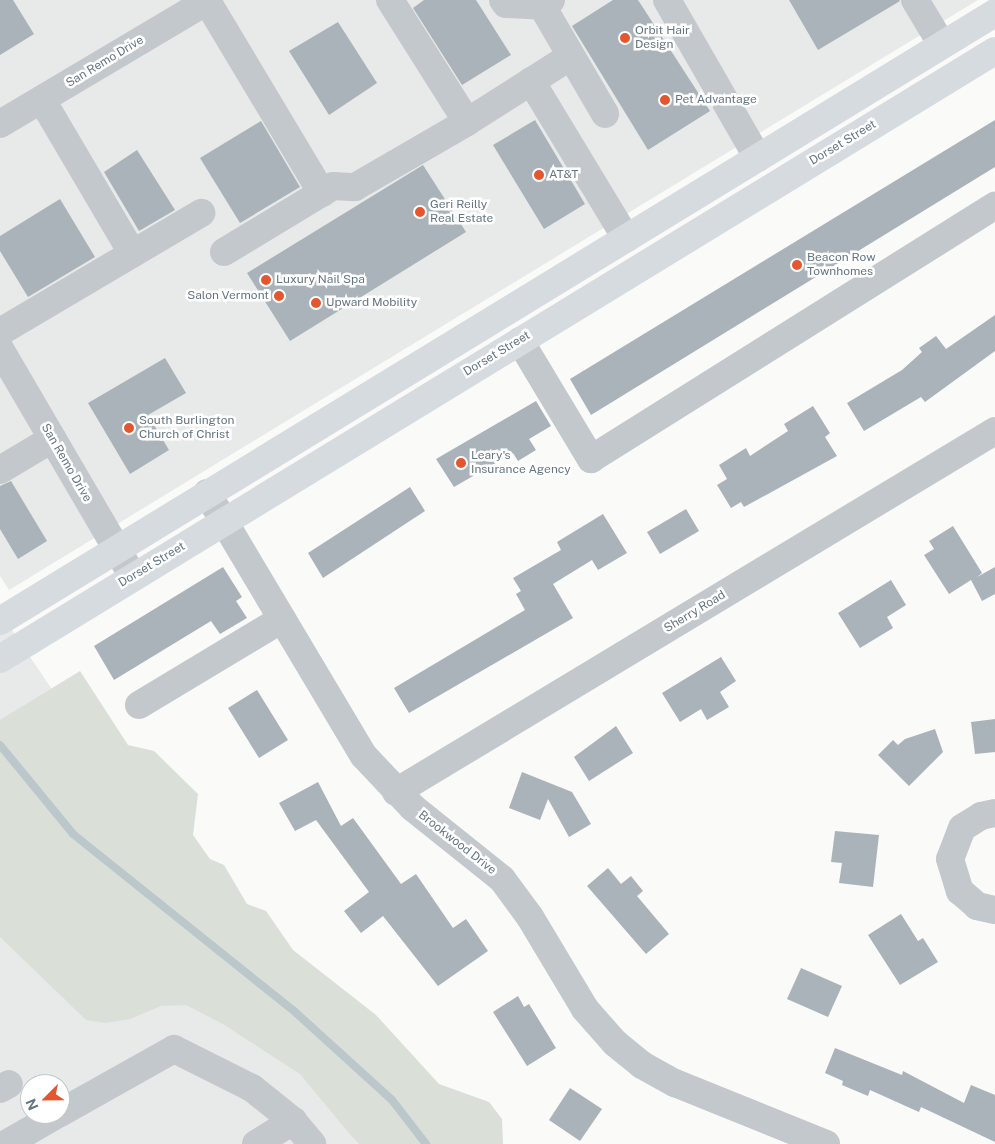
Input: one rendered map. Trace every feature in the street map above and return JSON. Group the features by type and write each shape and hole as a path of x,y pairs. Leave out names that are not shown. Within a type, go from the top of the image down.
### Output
{"main road":[{"path":"0,621 995,13"},
{"name":"Dorset Street","path":"0,659 520,341 993,56"}],"street":[{"path":"390,0 466,122"},
{"path":"504,0 506,4 546,3 571,56 605,114"},
{"path":"667,0 758,158"},
{"path":"915,0 942,45"},
{"path":"208,1 322,192"},
{"name":"San Remo Drive","path":"0,124 208,1"},
{"path":"224,252 333,186 355,188 466,122 571,56"},
{"path":"531,81 626,238"},
{"path":"42,100 132,253"},
{"path":"520,341 591,459 995,206"},
{"path":"0,332 201,213"},
{"name":"San Remo Drive","path":"0,349 133,577"},
{"name":"Sherry Road","path":"396,792 995,431"},
{"path":"0,470 52,439"},
{"name":"Brookwood Drive","path":"207,493 364,756 396,792 502,879 530,917 585,1009 628,1055 675,1083 826,1144"},
{"path":"139,705 282,619"},
{"path":"995,813 981,816 962,828 950,860 960,891 977,906 995,910"},
{"path":"70,1108 174,1049 252,1088 293,1121 312,1144"},
{"path":"256,1144 293,1121"},
{"path":"6,1144 41,1124"}],"shaded area":[{"path":"0,0 978,0 9,590 0,576"},
{"path":"0,612 357,1144 0,1144"},
{"path":"80,671 128,745 154,751 198,794 193,835 210,859 224,865 247,904 266,911 293,950 376,1015 439,1084 489,1102 502,1119 503,1144 358,1144 300,1074 223,1024 186,1005 161,1006 130,1019 105,1023 86,1020 0,937 0,720"}],"building":[{"path":"0,0 13,0 34,34 0,55"},
{"path":"424,0 476,0 511,55 462,85 413,8"},
{"path":"613,0 638,0 710,111 648,150 572,26"},
{"path":"789,0 899,0 900,1 818,50"},
{"path":"338,22 377,83 329,115 289,51"},
{"name":"AT&T","path":"535,120 585,204 544,229 493,145"},
{"path":"995,120 995,167 591,415 570,379"},
{"path":"261,121 300,187 240,223 200,158"},
{"path":"137,150 175,210 139,231 104,172"},
{"path":"423,165 466,232 290,341 247,273"},
{"path":"60,199 95,257 28,297 0,251 0,236"},
{"path":"995,315 995,351 925,402 921,397 864,431 847,403 902,370 922,352 919,348 936,336 946,349"},
{"name":"South Burlington Church of Christ","path":"165,358 186,393 148,415 169,450 130,474 88,403"},
{"path":"536,401 551,426 529,439 536,450 518,461 513,453 454,487 436,459"},
{"path":"813,406 830,433 825,437 837,456 744,507 741,502 731,508 717,485 727,479 719,465 746,448 750,456 788,431 784,424"},
{"path":"11,481 47,541 18,559 0,529 0,486"},
{"path":"410,487 425,511 323,578 308,553"},
{"path":"686,509 699,531 660,554 647,532"},
{"path":"603,514 627,553 598,570 592,560 553,584 573,618 409,713 394,688 525,610 516,594 521,591 513,578 561,550 557,542"},
{"path":"953,526 982,573 977,577 995,567 995,594 982,601 971,580 949,594 924,555 934,549 929,541"},
{"path":"223,567 242,597 236,601 247,618 220,634 211,621 114,680 94,646"},
{"path":"891,580 906,605 887,617 893,628 860,648 838,613"},
{"path":"721,657 736,681 720,692 729,707 707,720 701,709 680,722 662,693"},
{"path":"257,690 288,740 259,758 228,708"},
{"path":"995,719 995,752 975,754 971,722"},
{"path":"616,726 633,753 589,781 574,757"},
{"path":"935,729 943,752 909,786 878,755 893,740 898,745 905,739"},
{"path":"522,772 572,792 591,824 569,837 548,799 540,820 509,808"},
{"path":"318,782 341,826 353,818 401,884 416,874 453,928 466,919 488,951 438,986 383,916 361,933 344,911 369,892 316,820 295,831 279,803"},
{"path":"835,831 879,835 873,887 839,883 842,863 831,862"},
{"path":"608,868 621,884 631,876 643,891 637,896 669,934 646,954 587,886"},
{"path":"901,914 918,941 923,938 938,962 900,985 868,935"},
{"path":"801,968 842,986 828,1017 787,999"},
{"path":"518,996 524,1007 529,1004 556,1048 527,1066 493,1012"},
{"path":"835,1048 902,1075 903,1071 964,1103 971,1085 995,1095 995,1142 921,1107 919,1112 870,1090 868,1096 842,1085 843,1081 825,1073"},
{"path":"570,1088 602,1109 580,1141 549,1120"}],"waterway":[{"path":"0,745 73,834 294,1011 392,1100 426,1144"}],"place":[{"name":"Orbit Hair Design","path":"625,38"},
{"name":"Pet Advantage","path":"665,100"},
{"name":"AT&T","path":"539,175"},
{"name":"Geri Reilly Real Estate","path":"420,212"},
{"name":"Beacon Row Townhomes","path":"797,265"},
{"name":"Luxury Nail Spa","path":"266,280"},
{"name":"Salon Vermont","path":"279,296"},
{"name":"Upward Mobility","path":"316,303"},
{"name":"South Burlington Church of Christ","path":"129,428"},
{"name":"Leary's Insurance Agency","path":"461,463"}]}
